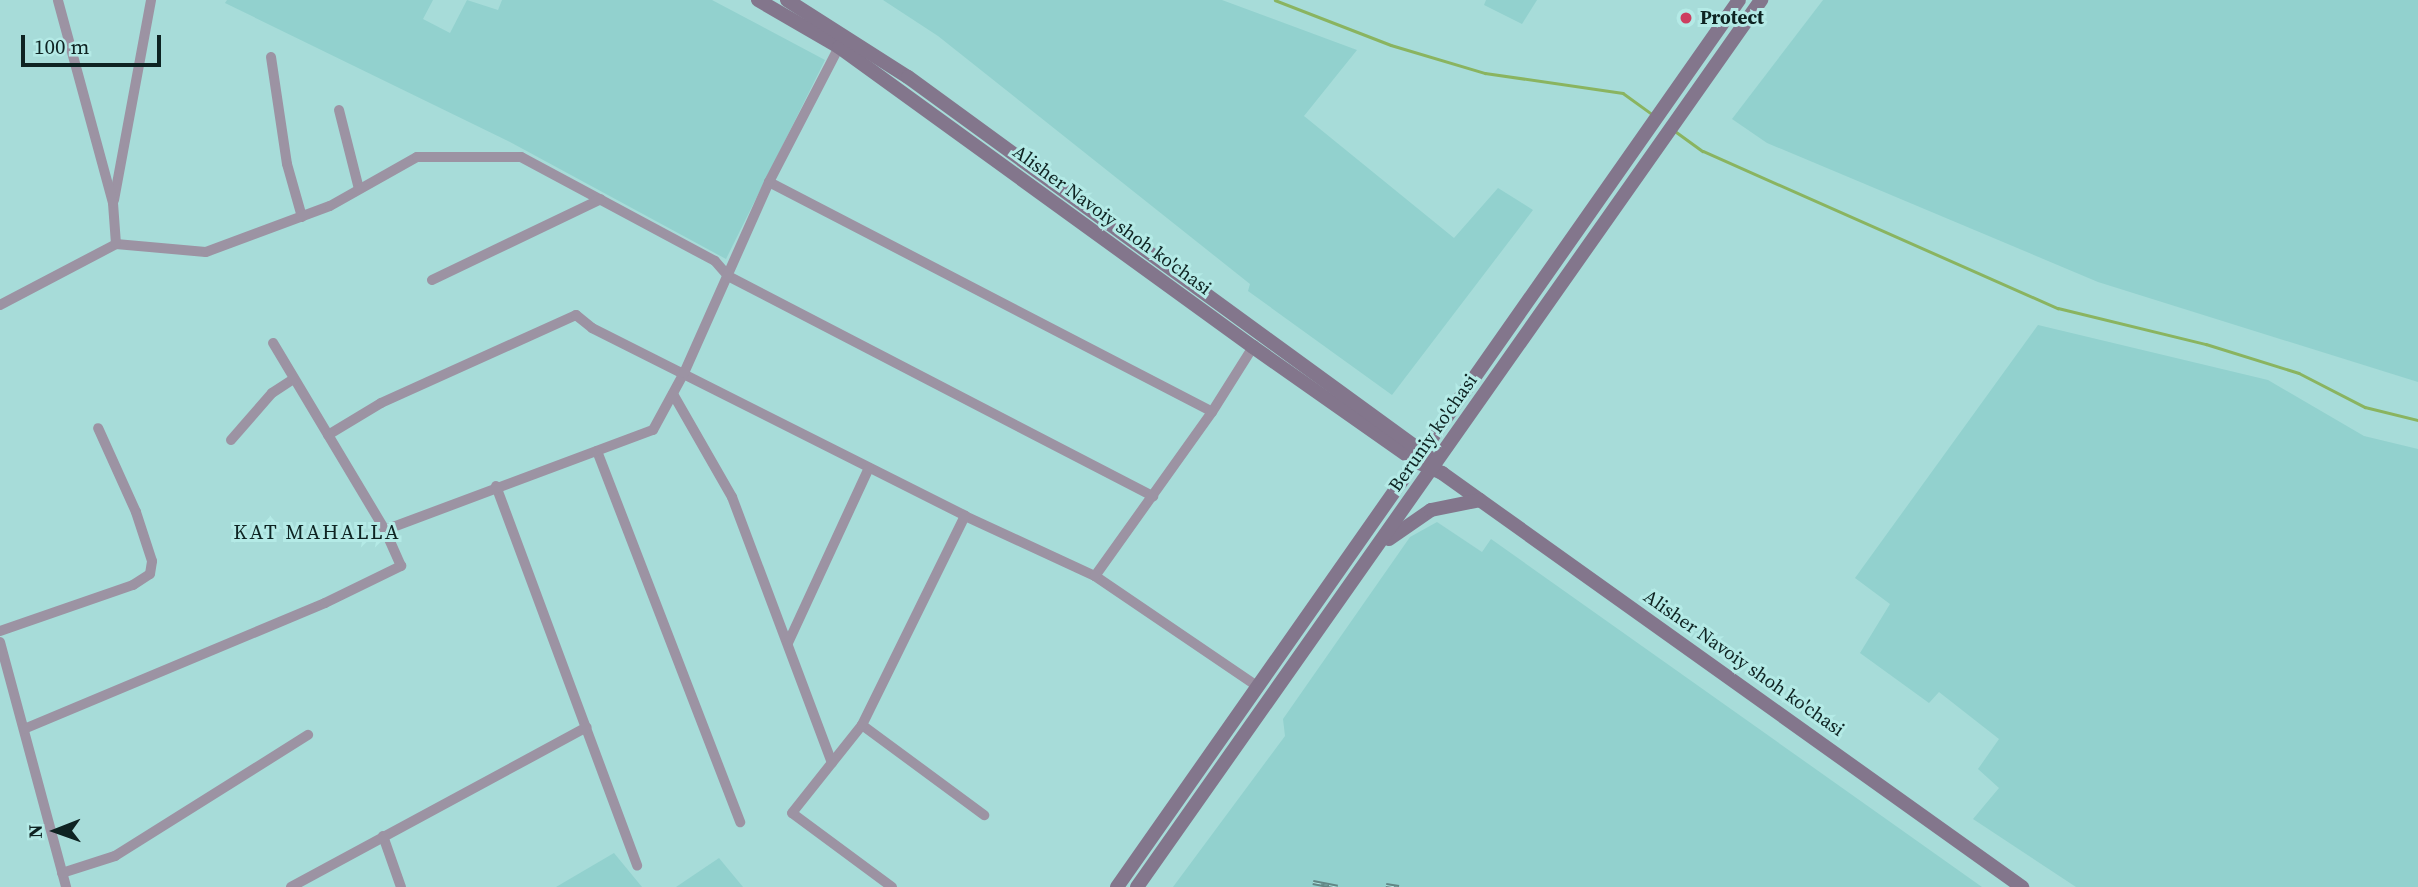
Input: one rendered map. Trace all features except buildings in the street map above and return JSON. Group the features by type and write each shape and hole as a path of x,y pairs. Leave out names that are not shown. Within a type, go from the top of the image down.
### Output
{"main road":[{"name":"Alisher Navoiy shoh ko'chasi","path":"758,0 839,47 1252,347 1436,468 2022,887"},
{"name":"Alisher Navoiy shoh ko'chasi","path":"787,0 908,77 1418,456"},
{"name":"Beruniy ko'chasi","path":"1137,887 1436,468 1640,170 1761,0"},
{"name":"Beruniy ko'chasi","path":"1117,887 1737,2"},
{"path":"1737,2 1751,15"},
{"path":"1377,549 1431,510 1480,500"}],"street":[{"path":"58,0 113,203 116,244"},
{"path":"113,203 151,0"},
{"path":"385,530 496,486 653,430 684,373 769,181 839,47"},
{"path":"271,57 288,164 302,216"},
{"path":"339,110 359,189"},
{"path":"0,305 116,244 206,252 302,216 359,189 416,157 522,157 715,261 728,276 1153,496"},
{"path":"769,181 1212,412"},
{"path":"432,280 601,199"},
{"path":"328,435 381,403 568,316 582,317 592,328 869,468 1095,576 1257,687"},
{"path":"24,729 325,603 401,566 385,530 292,380 273,343"},
{"path":"1095,576 1212,412 1252,347"},
{"path":"230,440 271,393 292,380"},
{"path":"673,394 732,496 832,763"},
{"path":"0,631 133,585 150,574 152,561 136,512 98,428"},
{"path":"597,451 740,822"},
{"path":"788,643 869,468"},
{"path":"496,486 637,866"},
{"path":"892,887 792,813 862,725 965,516"},
{"path":"0,642 2,666 24,729 66,887"},
{"path":"862,725 984,815"},
{"path":"291,887 587,727"},
{"path":"62,873 116,856 309,735"},
{"path":"383,836 401,887"}],"shaded area":[{"path":"227,0 433,0 423,19 450,33 467,0 498,10 502,0 712,0 825,60 726,259 510,142 225,3"},
{"path":"883,0 1222,0 1357,50 1304,116 1454,238 1498,188 1533,210 1392,395 1248,291 1250,284 938,36"},
{"path":"1486,0 1537,0 1522,24 1484,5"},
{"path":"1823,0 2418,0 2418,382 2098,282 1767,143 1732,119"},
{"path":"2038,325 2268,380 2364,436 2418,449 2418,887 2076,887 1973,819 1999,788 1978,769 1999,739 1939,692 1929,703 1860,653 1890,604 1855,578"},
{"path":"1437,522 1482,552 1491,539 1982,887 1173,887 1285,736 1283,719 1410,537"},
{"path":"614,853 642,887 556,887"},
{"path":"719,858 743,887 676,887"}],"waterway":[{"path":"1275,0 1391,45 1485,73 1623,93 1652,114"},
{"path":"1675,131 1703,151 2058,308 2206,344 2299,373 2365,407 2418,420"}],"railway":[{"path":"1313,882 1338,887"},
{"path":"1386,885 1399,887"}],"place":[{"name":"Protect","path":"1686,18"}],"district":[{"name":"KAT MAHALLA","path":"317,532"}]}
